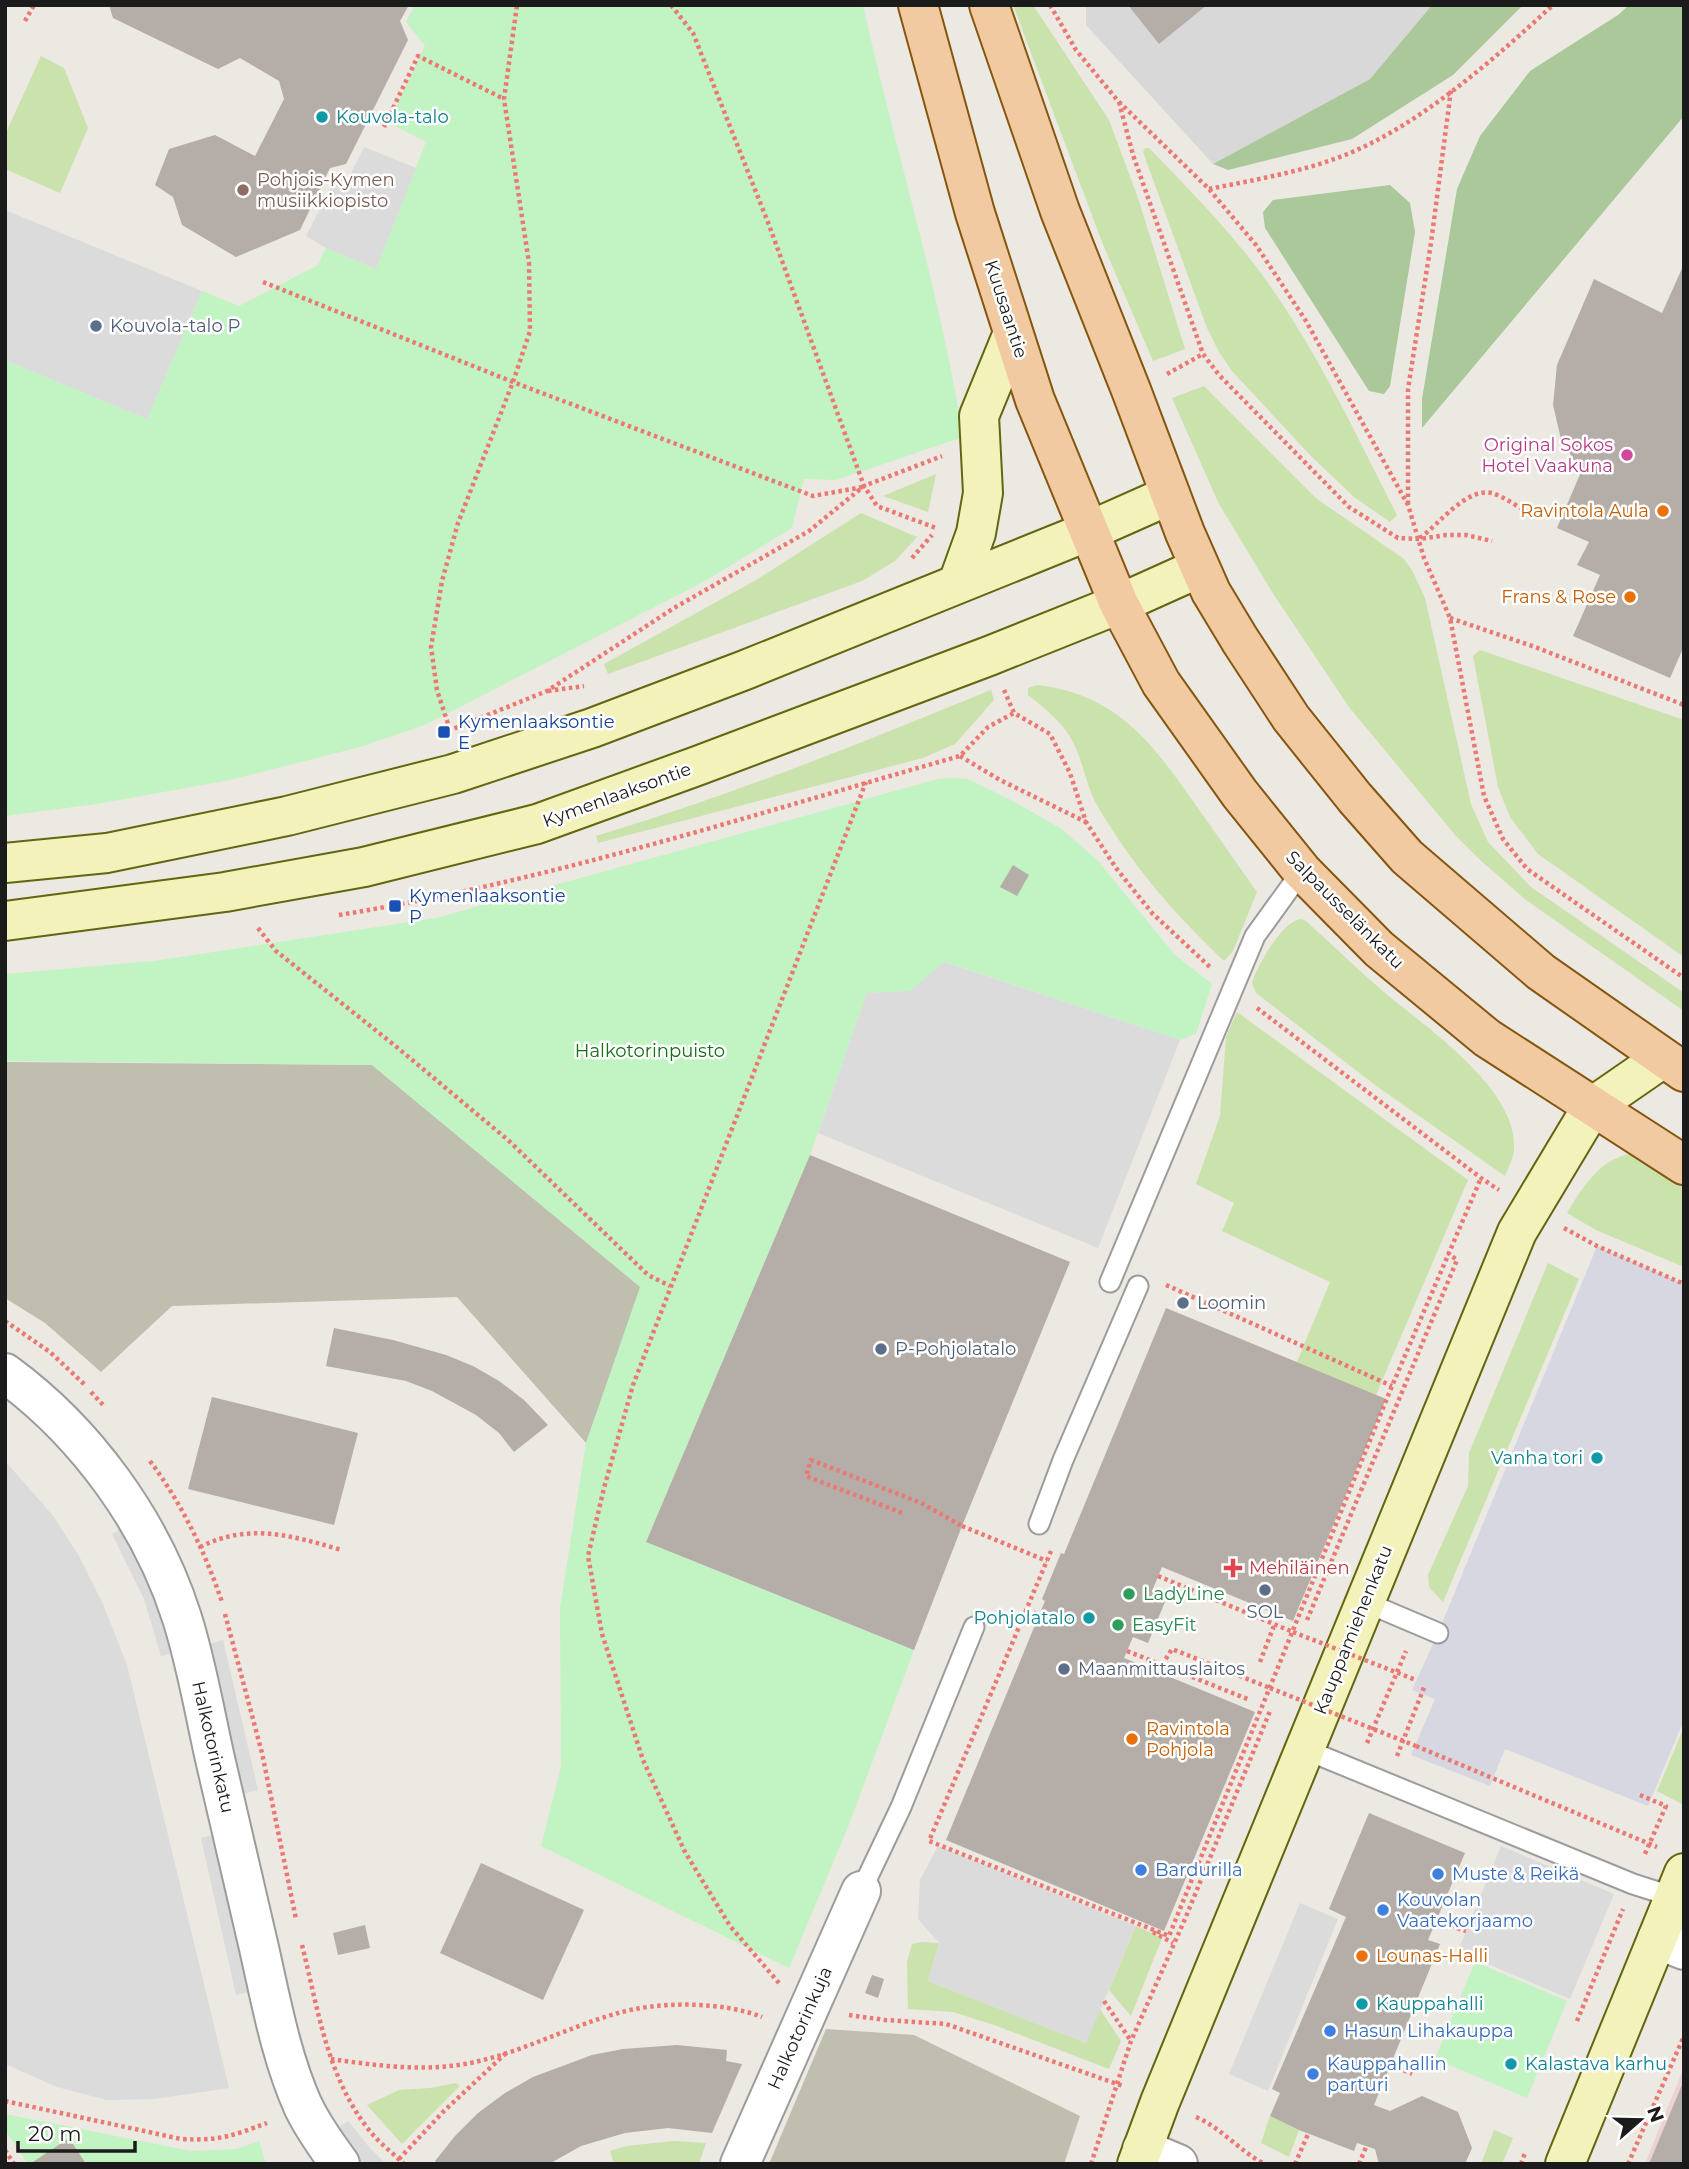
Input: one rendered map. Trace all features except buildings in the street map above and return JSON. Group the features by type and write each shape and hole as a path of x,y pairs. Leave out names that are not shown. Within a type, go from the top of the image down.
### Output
{"main road":[{"name":"Kuusaantie","path":"918,5 975,213 1013,333 1044,424 1119,604"},
{"path":"989,5 1060,211 1170,495 1199,568 1240,640 1291,718 1354,798 1407,856 1541,972 1673,1065 1592,1107"},
{"path":"958,583 976,533 983,493 979,416 1013,333"},
{"path":"5,863 107,853 287,816 453,774 592,728 719,680 862,624 1170,495"},
{"name":"Kymenlaaksontie","path":"5,921 225,892 326,874 537,824 1119,604 1199,568"},
{"name":"Salpausselänkatu","path":"1119,604 1161,682 1240,794 1302,871 1379,948 1487,1038 1684,1165"},
{"name":"Kauppamiehenkatu","path":"1140,2156 1517,1232 1592,1107"},
{"path":"1565,2164 1670,1944 1674,1873"}],"street":[{"name":"Halkotorinkatu","path":"5,1373 51,1412 106,1474 152,1547 167,1579 191,1650 290,2072 303,2106 340,2164"},
{"name":"Halkotorinkuja","path":"740,2164 861,1891"},
{"path":"1140,2156 1178,2164"}],"lane":[{"path":"1110,1282 1255,936 1302,871"},
{"path":"1039,1524 1063,1460 1138,1286"},
{"path":"1365,1602 1438,1633"},
{"path":"861,1891 901,1807 974,1627"},
{"path":"1304,1749 1633,1884 1674,1873"}],"path":[{"path":"25,21 34,5"},
{"path":"517,5 504,99 529,263 530,331 458,523 442,581 431,647 436,690 447,731 547,691 674,608 809,531 864,486"},
{"path":"671,5 693,33 769,225 864,486 877,506 937,528"},
{"path":"1050,5 1076,50 1118,101 1209,189 1256,244 1306,321 1408,505 1424,558 1450,618 1484,796 1503,839 1527,869 1684,978"},
{"path":"1209,189 1273,176 1344,155 1395,130 1500,54 1553,5"},
{"path":"384,127 418,56 504,99"},
{"path":"1408,505 1408,389 1451,90"},
{"path":"1118,101 1133,155 1203,354 1219,375 1349,507 1398,538 1466,535 1492,541"},
{"path":"263,282 513,382 813,496 864,486 955,451"},
{"path":"1160,378 1203,354"},
{"path":"1420,539 1464,498 1480,493 1492,494 1531,514"},
{"path":"1450,618 1535,647 1684,705"},
{"path":"960,757 1000,780 1086,822"},
{"path":"805,2018 730,1926 685,1852 642,1760 602,1634 588,1556 633,1385 866,782"},
{"path":"258,928 276,951 508,1140 648,1275 670,1286"},
{"path":"1055,1543 929,1841 1169,1936 1392,1386 1480,1178"},
{"path":"1558,1224 1597,1246 1684,1284"},
{"path":"1307,1620 1457,1260 1448,1253"},
{"path":"1166,1285 1392,1386"},
{"path":"902,1513 806,1476 811,1460 921,1503 962,1525 1047,1561"},
{"path":"200,1547 227,1536 270,1533 342,1550"},
{"path":"1158,1576 1416,1680"},
{"path":"1027,1611 1039,1615"},
{"path":"1355,1769 1418,1624"},
{"path":"1260,1662 1273,1628 1278,1627"},
{"path":"1162,1664 1172,1649 1416,1746 1649,1843 1674,1873"},
{"path":"1127,1650 1248,1698"},
{"path":"1397,1757 1425,1685"},
{"path":"1091,2164 1132,2041 1270,1711"},
{"path":"1640,1795 1666,1806 1649,1843"},
{"path":"1087,1902 1173,1943"},
{"path":"1437,1922 1466,1931"},
{"path":"1104,2001 1132,2041"},
{"path":"331,2059 386,2067 455,2065 506,2053 618,2013 675,2005 711,2006 756,2014 805,2018 834,2012 886,2020 946,2024 1117,2084"},
{"path":"1628,2164 1684,2036"},
{"path":"399,2159 444,2111 506,2053"},
{"path":"1391,2065 1412,2074"},
{"path":"5,2101 181,2139 211,2140 232,2136 270,2122 265,2113"},
{"path":"1208,2123 1250,2157 1265,2164"},
{"path":"1295,2164 1308,2134"},
{"path":"1359,2164 1366,2147"},
{"path":"5,2150 14,2164"}],"shaded area":[{"path":"1086,5 1432,5 1370,79 1213,164 1086,25"},
{"path":"364,147 416,168 376,269 326,248 306,236 333,183 350,175"},
{"name":"Kouvola-talo P","path":"5,210 202,291 147,419 5,360"},
{"path":"944,962 1180,1040 1098,1248 818,1133 867,993 910,991"},
{"path":"5,1062 372,1065 641,1287 586,1443 457,1297 172,1306 101,1372 45,1323 5,1298"},
{"name":"Vanha tori","path":"1597,1246 1684,1284 1684,1720 1648,1806 1505,1749 1490,1786 1411,1755 1435,1699 1412,1690"},
{"path":"5,1461 54,1517 79,1556 103,1604 127,1665 229,2088 155,2099 107,2100 57,2087 5,2064"},
{"path":"135,1519 191,1650 223,1640 258,1790 224,1799 190,1650 161,1656 144,1599 112,1534"},
{"path":"232,1829 268,1987 236,1995 201,1838"},
{"path":"938,1846 1136,1926 1086,2043 928,1981 939,1943 918,1919 920,1880"},
{"path":"1501,1846 1614,1894 1570,1999 1458,1951"},
{"path":"1300,1903 1338,1919 1268,2091 1229,2074"},
{"path":"826,2029 914,2035 1080,2116 1064,2164 769,2164"},
{"path":"1684,2067 1684,2164 1645,2164"},
{"path":"348,2121 386,2164 340,2164 322,2139"}],"green space":[{"path":"415,5 863,5 930,274 963,437 836,480 804,479 792,528 705,581 425,725 360,747 230,780 97,804 5,816 5,360 147,419 202,291 239,306 318,265 326,248 376,269 426,142 389,123 425,46 406,22"},
{"path":"1013,5 1033,5 1109,120 1138,198 1185,349 1153,361 1102,242"},
{"path":"1432,5 1523,5 1453,75 1352,139 1228,170 1213,164 1370,79"},
{"path":"1629,5 1684,5 1684,116 1422,428 1422,399 1457,189 1480,136 1530,71 1618,15"},
{"path":"41,56 64,68 88,128 60,193 5,169 5,135"},
{"path":"1145,148 1149,148 1224,228 1247,255 1290,316 1328,381 1397,515 1390,522 1354,497 1311,456 1232,371 1219,352 1207,328 1143,152"},
{"path":"1390,185 1410,203 1415,232 1390,386 1384,394 1369,391 1265,228 1263,212 1273,200"},
{"path":"1204,386 1317,499 1404,559 1425,598 1471,804 1488,842 1531,887 1684,993 1684,1011 1526,900 1479,859 1456,836 1349,707 1274,595 1219,504 1172,398"},
{"path":"936,474 928,512 883,496"},
{"path":"861,513 917,537 895,561 862,581 608,674 604,664 756,580"},
{"path":"1480,650 1684,720 1684,957 1538,854 1510,817 1498,787 1473,656"},
{"path":"1038,685 1066,690 1090,699 1130,725 1148,742 1257,892 1233,951 1224,961 1155,889 1126,850 1094,800 1071,738 1055,718 1028,695 1028,688"},
{"path":"991,690 994,700 955,744 923,758 598,843 596,836 746,786"},
{"name":"Halkotorinpuisto","path":"938,779 968,779 1063,830 1098,861 1175,955 1212,984 1196,1034 1180,1040 945,962 910,991 867,993 810,1155 646,1542 914,1650 848,1827 789,1968 541,1846 561,1767 560,1608 586,1443 640,1287 372,1065 5,1061 5,974 154,961 436,918"},
{"path":"1301,919 1446,1042 1486,1083 1502,1105 1512,1127 1514,1150 1505,1176 1375,1085 1256,993 1252,983 1265,956 1286,927"},
{"path":"1237,1012 1468,1180 1373,1402 1294,1369 1330,1282 1222,1231 1234,1203 1196,1184 1220,1116 1226,1037"},
{"path":"1635,1153 1684,1184 1684,1267 1596,1230 1567,1213 1594,1174 1612,1160"},
{"path":"1548,1263 1579,1279 1443,1602 1429,1587 1428,1575 1468,1486 1469,1453"},
{"path":"1684,1727 1684,1805 1657,1791"},
{"path":"1136,1926 1162,1938 1131,2016 1109,1990"},
{"path":"939,1943 928,1981 1086,2043 1100,2009 1121,2041 1109,2069 953,2012 908,2009 907,1962 912,1944"},
{"path":"1475,1962 1567,2001 1527,2098 1435,2059"},
{"path":"456,2083 460,2086 402,2144 367,2105 399,2090"},
{"path":"5,2114 191,2151 237,2149 259,2141 266,2164 28,2164 5,2130"},
{"path":"1270,2116 1299,2130 1289,2157 1261,2143"},
{"path":"1494,2130 1513,2138 1502,2164 1481,2164"},
{"path":"673,2141 706,2143 699,2164 614,2164 610,2151 626,2146"}],"place":[{"name":"Kouvola-talo","path":"322,117"},
{"name":"Pohjois-Kymen musiikkiopisto","path":"243,190"},
{"name":"Kouvola-talo P","path":"96,326"},
{"name":"Original Sokos Hotel Vaakuna","path":"1627,455"},
{"name":"Ravintola Aula","path":"1663,511"},
{"name":"Frans & Rose","path":"1630,597"},
{"name":"Kymenlaaksontie E","path":"444,732"},
{"name":"Kymenlaaksontie P","path":"395,906"},
{"name":"Loomin","path":"1183,1303"},
{"name":"P-Pohjolatalo","path":"881,1349"},
{"name":"Vanha tori","path":"1597,1458"},
{"name":"Mehiläinen","path":"1233,1568"},
{"name":"SOL","path":"1265,1590"},
{"name":"LadyLine","path":"1129,1594"},
{"name":"Pohjolatalo","path":"1089,1618"},
{"name":"EasyFit","path":"1118,1625"},
{"name":"Maanmittauslaitos","path":"1064,1669"},
{"name":"Ravintola Pohjola","path":"1132,1739"},
{"name":"Bardurilla","path":"1141,1870"},
{"name":"Muste & Reikä","path":"1438,1874"},
{"name":"Kouvolan Vaatekorjaamo","path":"1383,1910"},
{"name":"Lounas-Halli","path":"1362,1956"},
{"name":"Kauppahalli","path":"1362,2004"},
{"name":"Hasun Lihakauppa","path":"1330,2031"},
{"name":"Kalastava karhu","path":"1511,2064"},
{"name":"Kauppahallin parturi","path":"1313,2074"}]}
